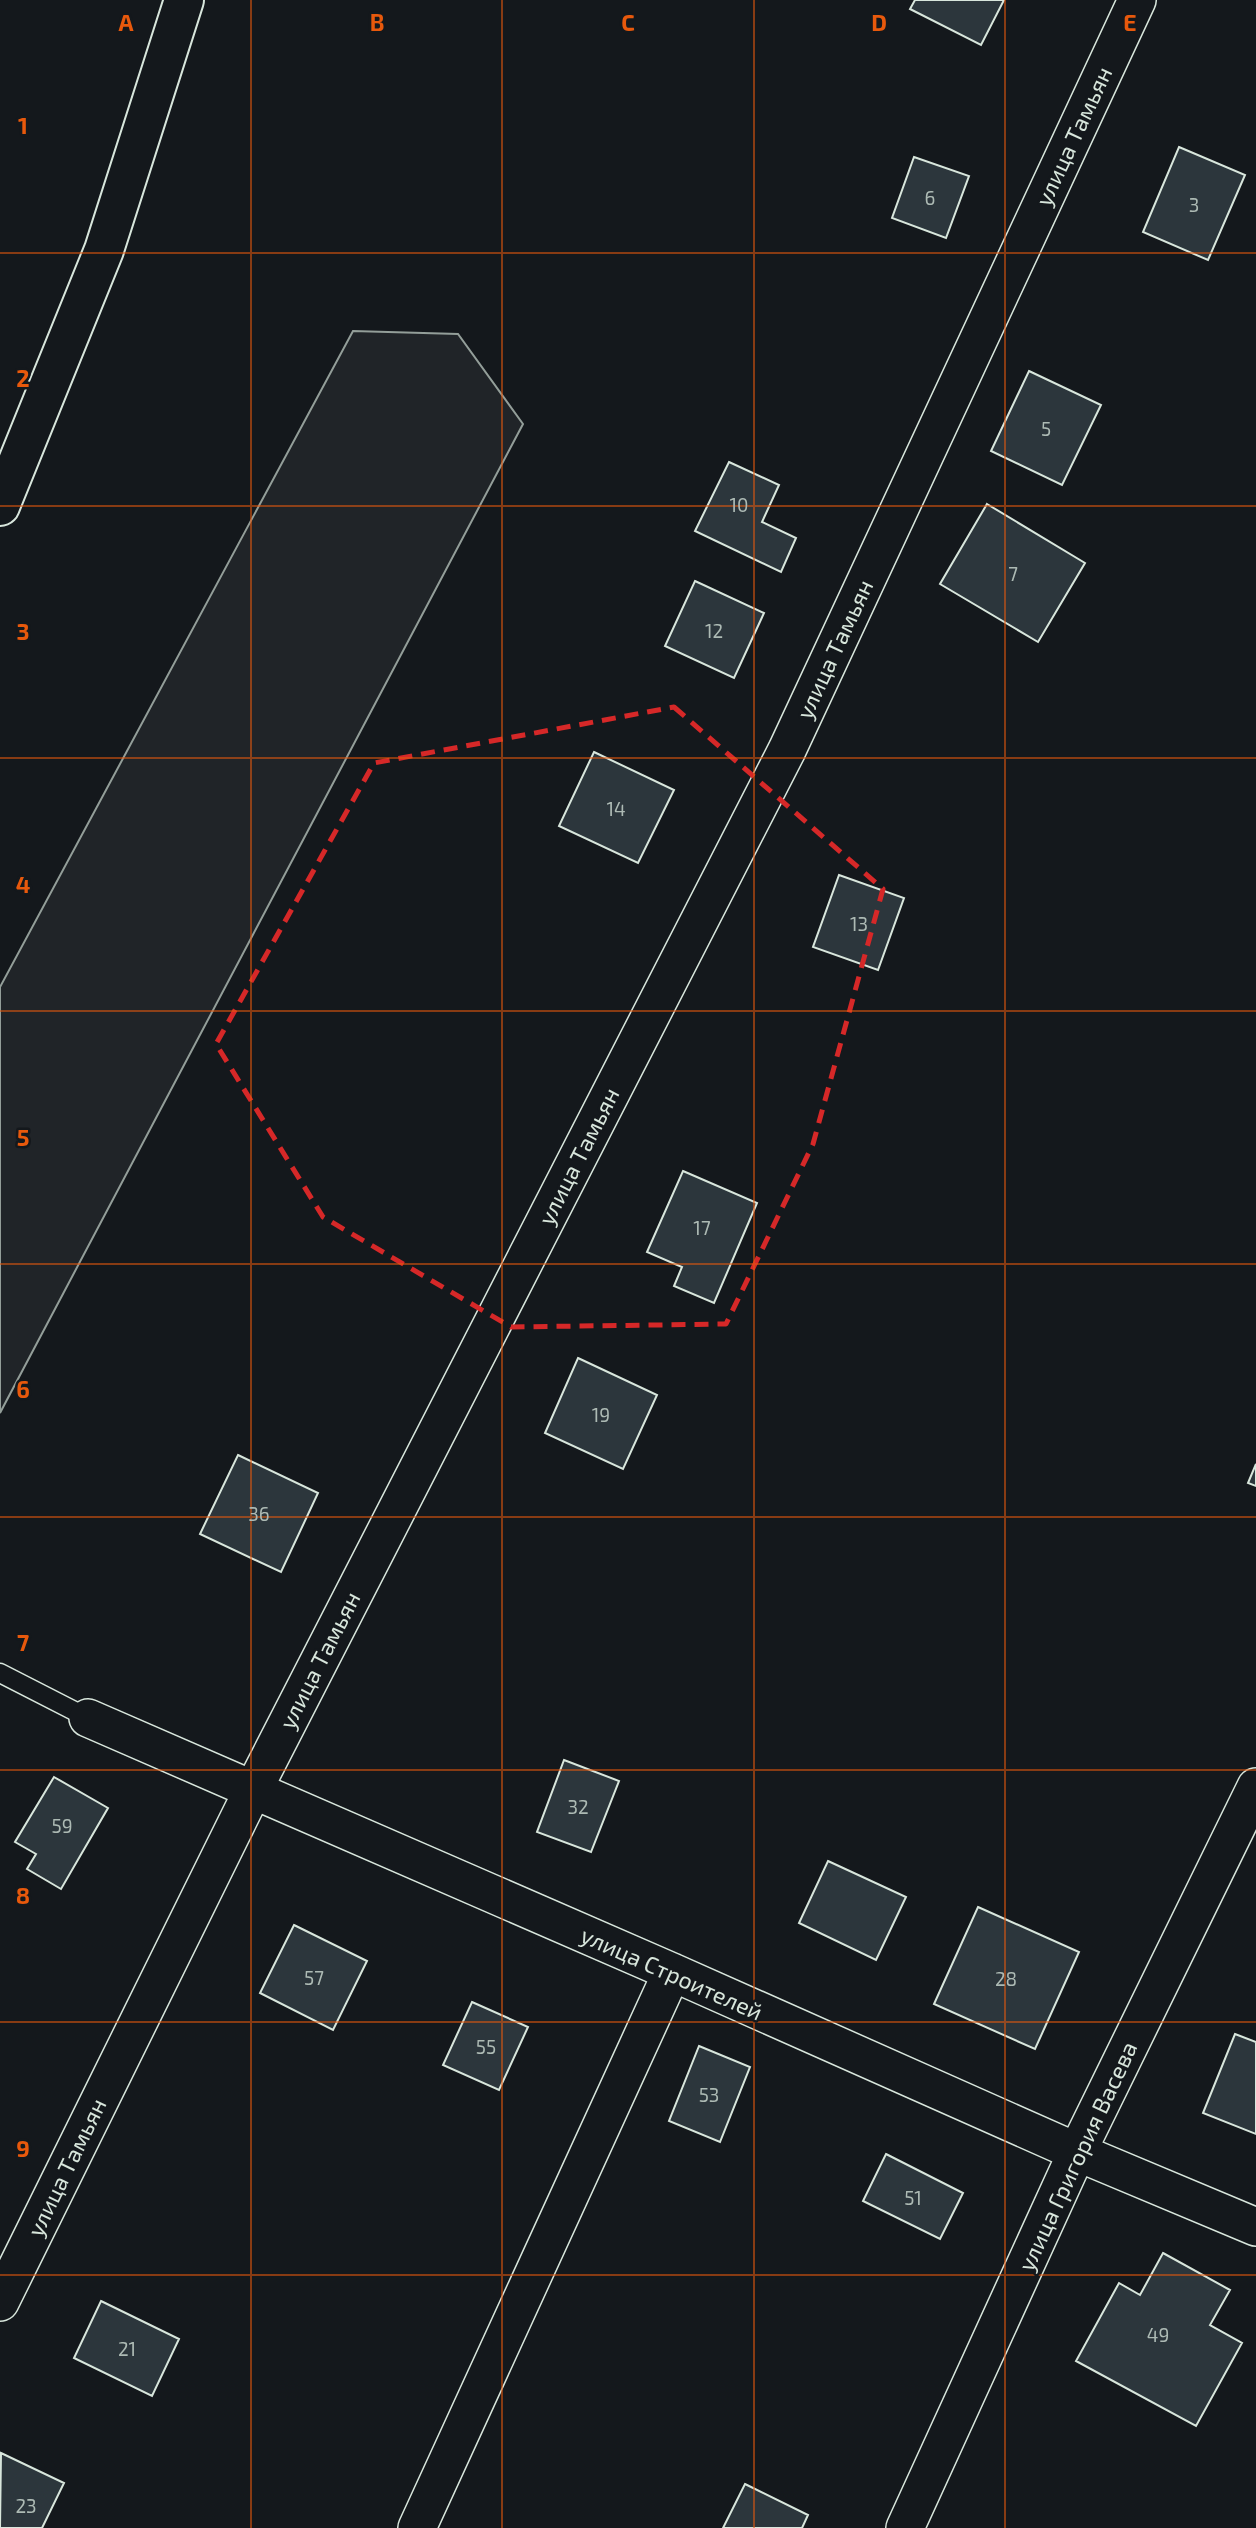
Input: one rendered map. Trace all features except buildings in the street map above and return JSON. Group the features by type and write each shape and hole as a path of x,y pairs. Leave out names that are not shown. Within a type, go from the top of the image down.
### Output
{"main road":[{"path":"0,506 104,250 184,0"}],"street":[{"name":"улица Тамьян","path":"0,2302 253,1790 787,750 1137,0"},
{"name":"улица Строителей","path":"88,1718 672,1972 1076,2152 1256,2227"},
{"name":"улица Григория Васева","path":"905,2528 1076,2152 1256,1787"},
{"path":"417,2528 672,1972"}],"lane":[{"path":"0,1674 88,1718"}],"highlighted area":[{"path":"674,707 883,889 813,1144 726,1324 511,1327 323,1217 216,1044 374,763"}],"shaded area":[{"path":"353,331 458,334 523,424 0,1413 0,987"}]}
